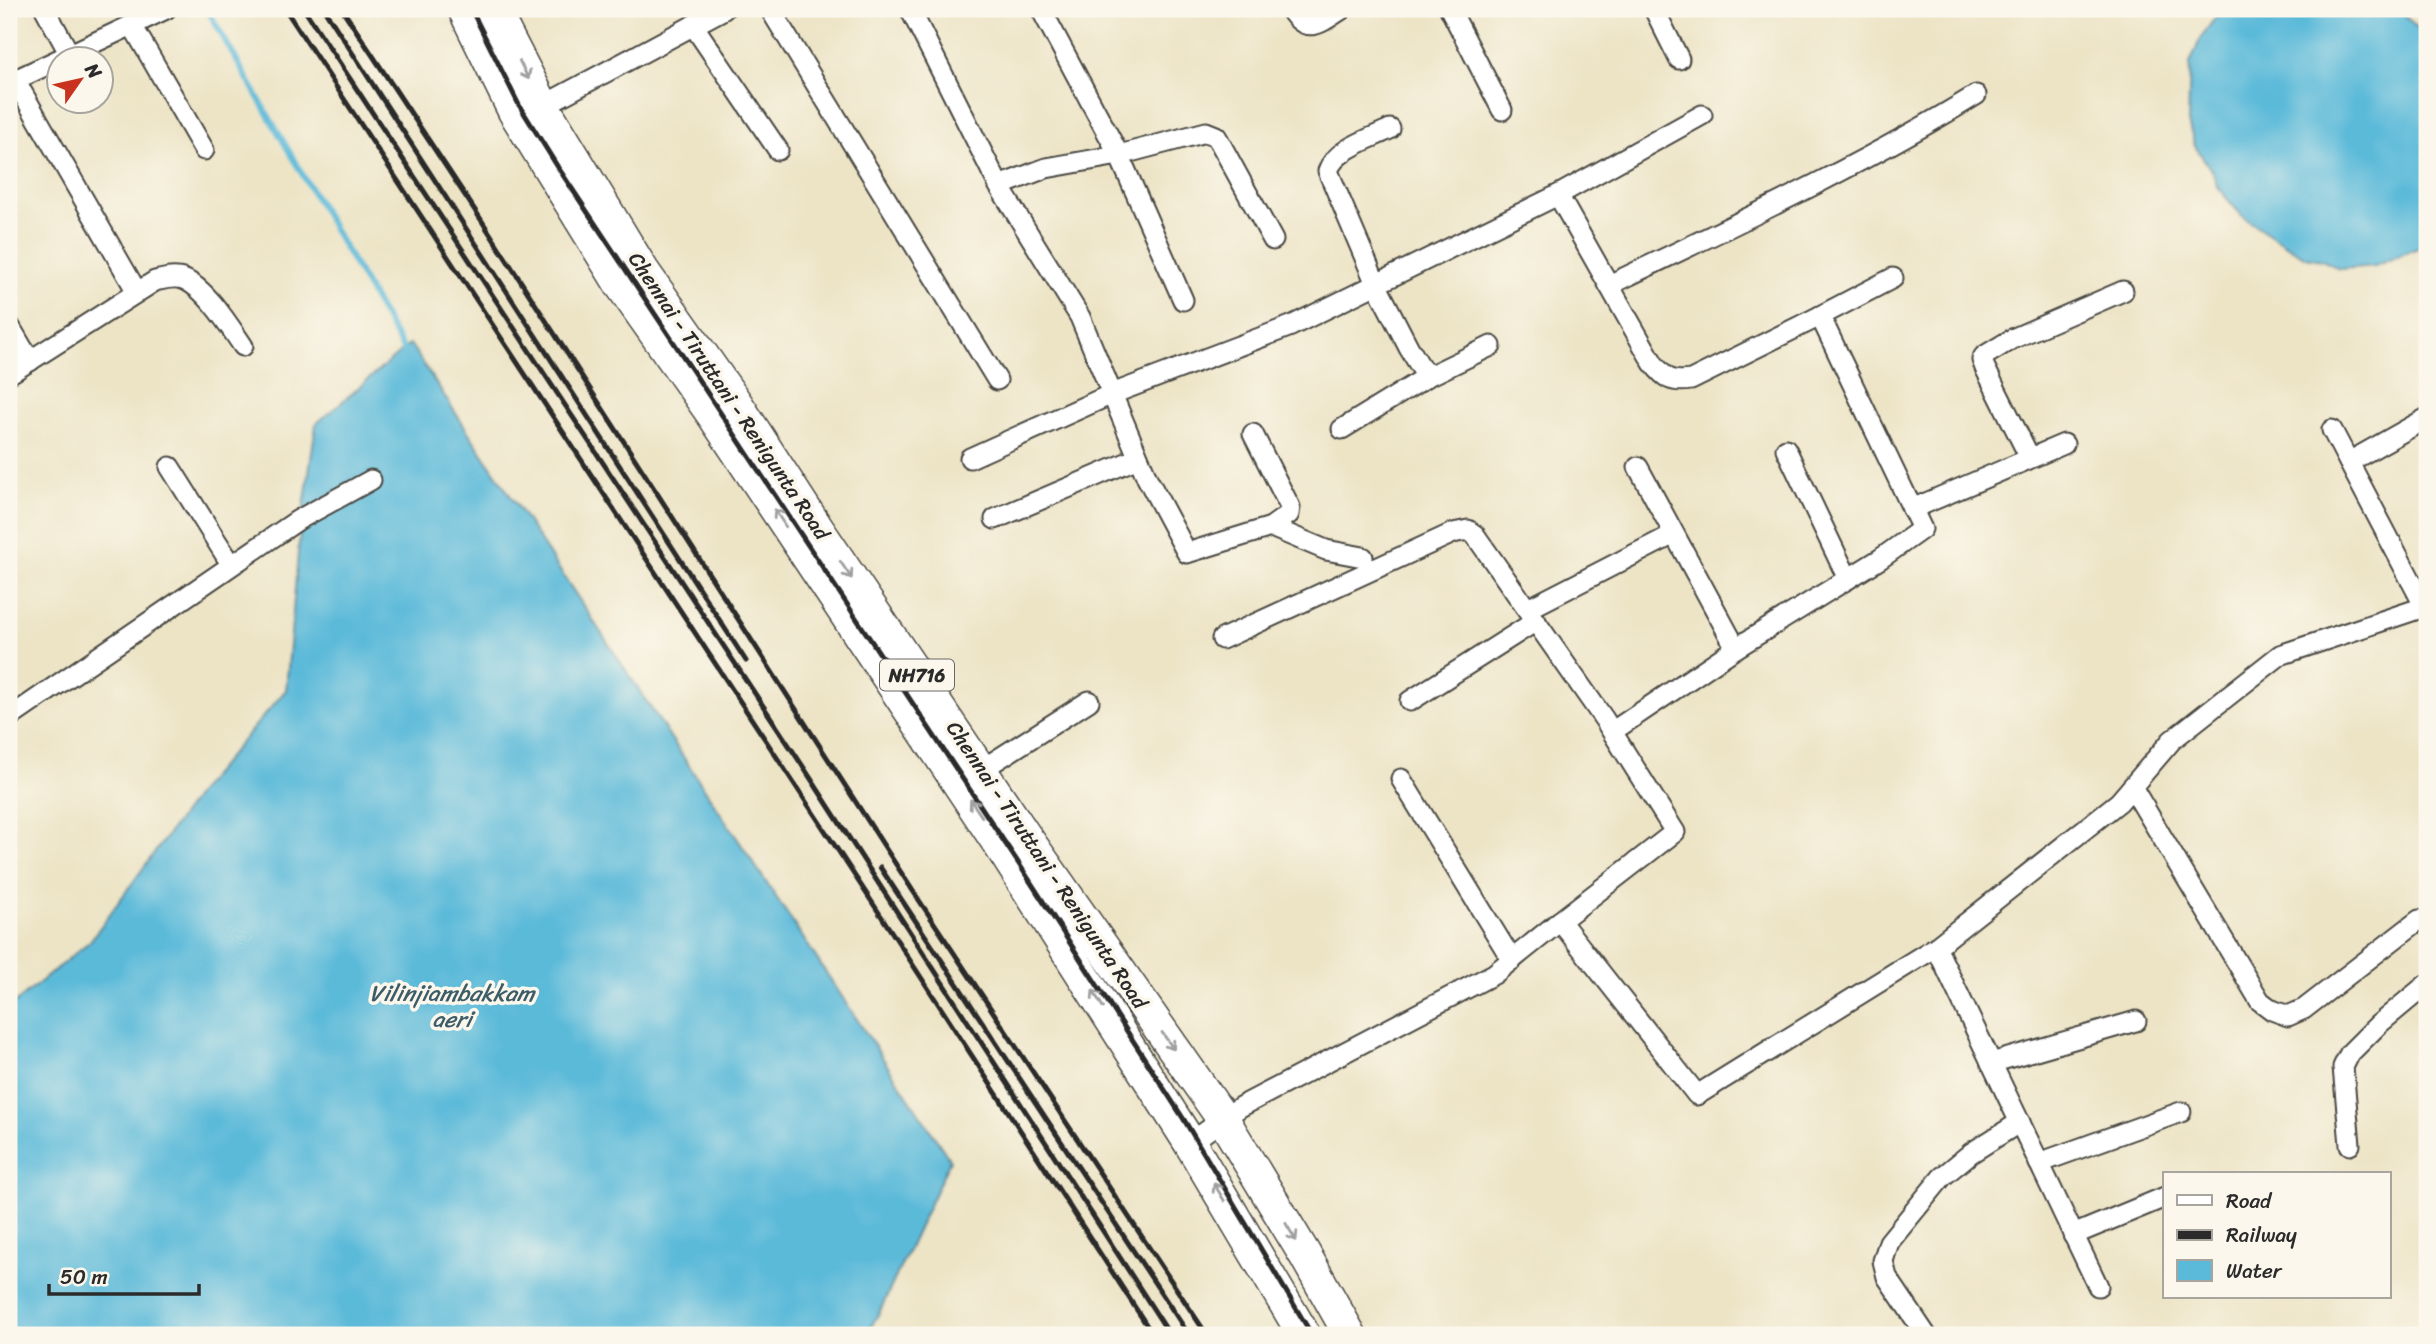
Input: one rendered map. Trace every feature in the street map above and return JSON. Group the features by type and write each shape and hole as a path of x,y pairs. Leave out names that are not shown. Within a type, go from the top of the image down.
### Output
{"highway":[{"name":"Chennai - Tiruttani - Renigunta Road","path":"464,9 531,113 736,403 981,770 1223,1119 1350,1335"},
{"name":"Chennai - Tiruttani - Renigunta Road","path":"493,9 531,113 621,285 715,418 1003,850 1190,1143 1304,1335"}],"street":[{"path":"45,9 65,46"},
{"path":"86,46 166,9"},
{"path":"531,113 724,9"},
{"path":"770,9 997,380"},
{"path":"910,9 999,186 1080,317 1138,458 1187,553 1271,527 1286,518 1290,508 1253,434"},
{"path":"1041,9 1119,155 1183,300"},
{"path":"1290,9 1299,20 1311,26 1342,9"},
{"path":"1450,9 1502,110"},
{"path":"1654,9 1679,59"},
{"path":"132,25 204,150"},
{"path":"693,25 778,150"},
{"path":"46,65 12,82 137,292"},
{"path":"1609,285 1813,185 1926,126 1976,95"},
{"path":"970,458 1112,394 1291,326 1559,195 1702,115"},
{"path":"1390,129 1337,156 1330,164 1328,172 1376,284 1421,369 1430,375"},
{"path":"999,186 1046,168 1119,155 1206,132 1216,136 1273,240"},
{"path":"1559,195 1653,363 1664,378 1676,383 1691,380 1893,278"},
{"path":"9,374 155,281 173,277 183,279 217,309 243,346"},
{"path":"2030,457 1984,368 1984,356 2012,340 2123,291"},
{"path":"1613,732 1736,648 1848,579 1922,529 1820,316"},
{"path":"9,325 30,361"},
{"path":"1342,429 1430,375 1491,346"},
{"path":"2349,462 2427,418"},
{"path":"1560,921 1697,1095 1936,947 2119,802 2172,740 2280,655 2427,608 2332,430"},
{"path":"1912,509 2064,444"},
{"path":"1786,449 1848,579"},
{"path":"995,519 1138,458"},
{"path":"170,467 231,564"},
{"path":"1638,467 1736,648"},
{"path":"9,718 231,564 298,520 371,480"},
{"path":"1271,527 1326,550 1363,556"},
{"path":"1190,1143 1223,1119 1273,1089 1494,974 1675,832 1613,732 1475,535 1468,530 1462,530 1222,639"},
{"path":"1410,701 1532,615 1674,534"},
{"path":"981,770 1089,701"},
{"path":"1401,779 1511,960"},
{"path":"2132,787 2260,1001 2272,1010 2288,1016 2304,1009 2419,920"},
{"path":"1936,947 2098,1286"},
{"path":"2350,1145 2343,1067 2350,1053 2379,1024 2427,984"},
{"path":"1991,1063 2136,1021"},
{"path":"2039,1163 2181,1112"},
{"path":"1926,1335 1887,1277 1882,1261 1889,1242 1942,1177 1971,1153 2020,1122"},
{"path":"2073,1235 2163,1198"}],"water":[{"path":"2222,9 2398,9 2427,38 2427,244 2375,266 2340,269 2322,260 2306,257 2243,217 2217,186 2213,173 2195,146 2188,122 2190,64 2201,37"},
{"name":"Vilinjiambakkam aeri","path":"410,344 950,1160 879,1313 866,1335 9,1335 9,1008 90,941 201,789 286,690 299,542 316,424"}],"waterway":[{"path":"207,9 407,356"}],"railway":[{"path":"285,9 1153,1335"},
{"path":"304,9 804,768 1170,1335"},
{"path":"324,9 746,661"},
{"path":"342,9 480,218 913,891 1207,1335"},
{"path":"471,9 519,105 559,169 1017,861 1183,1118 1312,1335"},
{"path":"880,867 1189,1335"}]}
